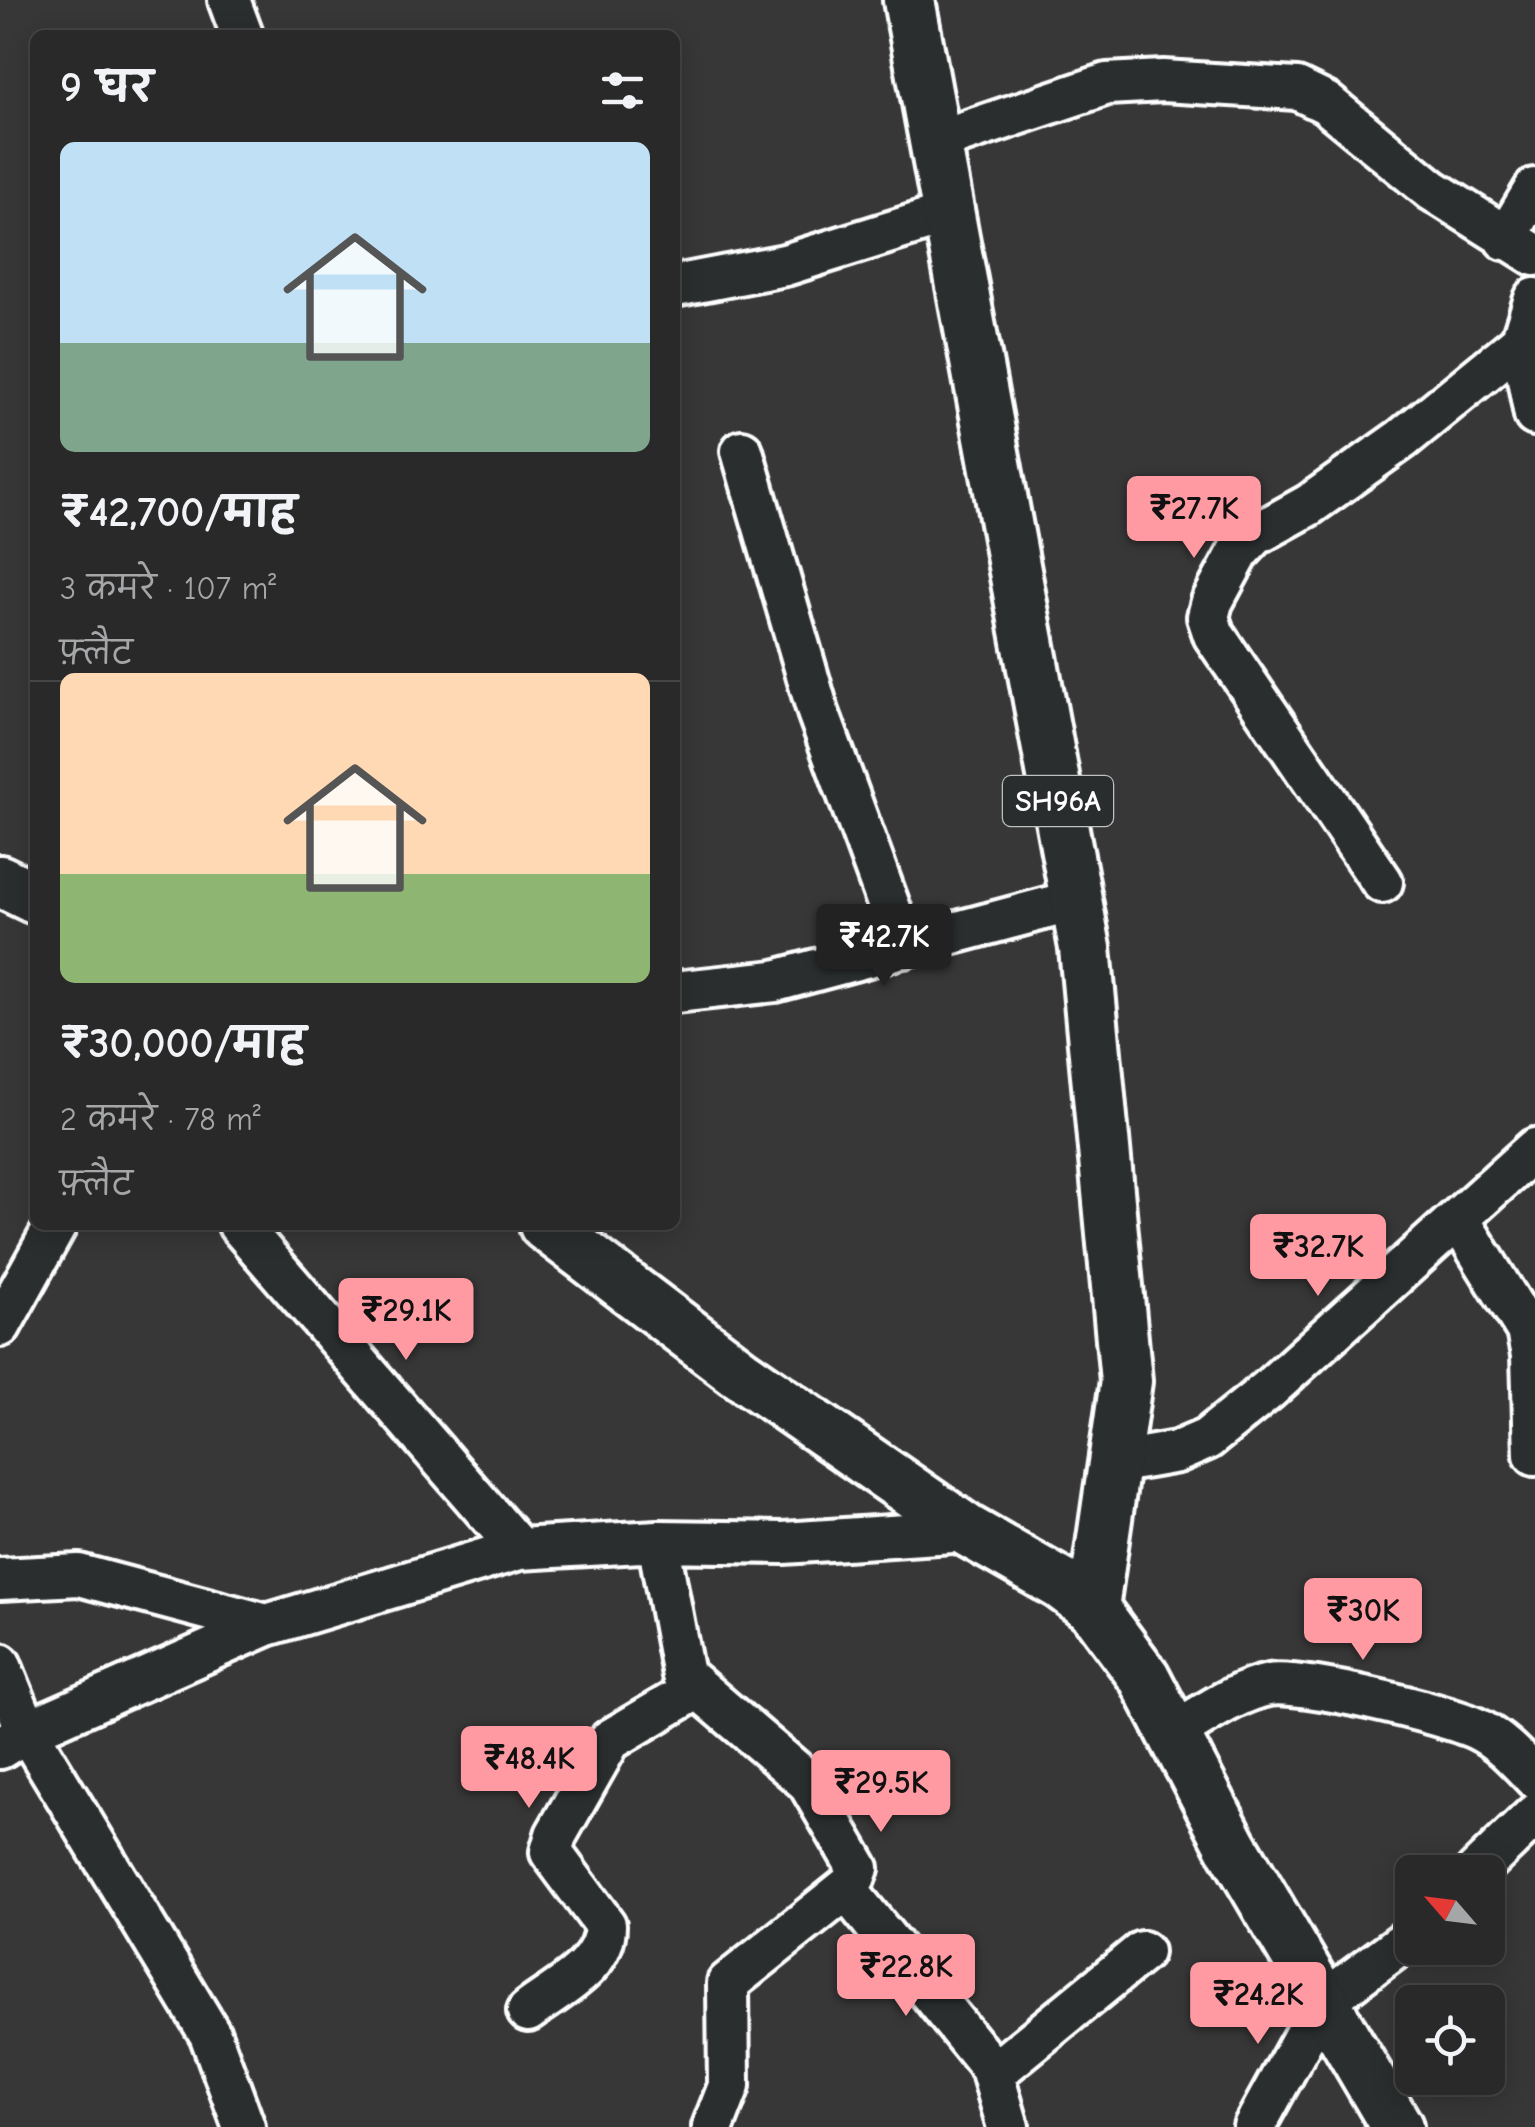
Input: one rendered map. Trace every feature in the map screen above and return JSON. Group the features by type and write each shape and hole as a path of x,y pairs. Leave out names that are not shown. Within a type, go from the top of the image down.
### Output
{"main road":[{"name":"SH96A","path":"909,0 1086,948 1126,1381 1093,1608"},
{"path":"0,881 30,896"},
{"path":"552,1230 740,1373 968,1531 1062,1584 1093,1608 1144,1677 1232,1846 1397,2127"}],"street":[{"path":"229,0 240,30"},
{"path":"935,142 1107,84 1163,80 1297,89 1326,103 1432,190 1520,247 1535,189"},
{"path":"680,285 785,265 948,214"},
{"path":"1535,299 1521,342 1528,398 1535,415"},
{"path":"1382,882 1214,635 1208,617 1239,552 1255,536 1309,505 1402,439 1521,342"},
{"path":"742,451 818,712 904,947"},
{"path":"680,991 775,980 1076,900"},
{"path":"1114,1464 1176,1452 1207,1440 1268,1390 1535,1149"},
{"path":"1459,1220 1526,1330 1532,1355 1535,1455"},
{"path":"0,1326 53,1230"},
{"path":"244,1230 519,1549"},
{"path":"13,1739 267,1624 519,1549 658,1542 782,1543 968,1531"},
{"path":"658,1542 679,1666 698,1688 808,1782 854,1858 856,1876 846,1889 728,1983 728,2086 713,2127"},
{"path":"0,1580 79,1575 267,1624"},
{"path":"0,1664 13,1739 210,2034 244,2127"},
{"path":"1173,1733 1242,1694 1270,1685 1306,1684 1475,1728 1503,1745 1535,1778"},
{"path":"528,2012 596,1960 604,1946 605,1925 551,1852 556,1835 610,1740 698,1688"},
{"path":"1494,1855 1535,1815"},
{"path":"846,1889 994,2073 1008,2127"},
{"path":"1254,2127 1323,2002 1395,1949"},
{"path":"994,2073 1142,1952"}]}
